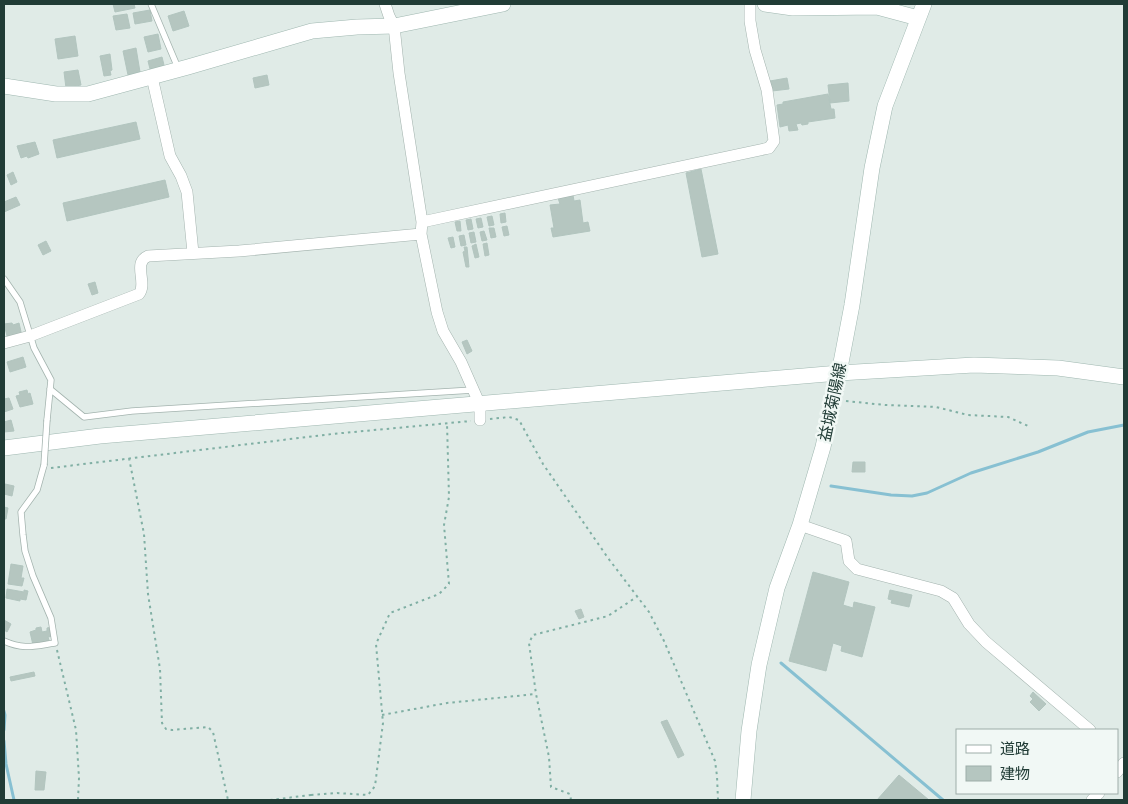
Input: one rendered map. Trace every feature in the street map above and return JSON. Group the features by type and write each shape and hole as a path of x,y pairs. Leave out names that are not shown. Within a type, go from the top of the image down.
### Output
{"street":[{"path":"386,4 394,26 399,73 422,228 437,312 443,331 461,362 480,405 480,420"},
{"path":"4,86 56,94 88,94 312,32 357,27 394,26 503,4"},
{"path":"4,343 30,336 139,294 142,289 141,262 146,256 239,251 422,228 769,148 774,141 767,90 755,50 750,21 750,4"},
{"path":"773,4 793,8 877,7 918,18"},
{"name":"益城菊陽線","path":"743,800 748,731 759,665 777,588 800,526 823,446 852,305 872,168 885,106 924,4"},
{"path":"152,77 170,156 187,192 193,253"},
{"path":"4,448 100,436 839,373 974,365 1058,368 1124,377"},
{"path":"800,526 846,541 849,561 857,569 941,591 953,598 969,624 986,642 1089,729"}],"lane":[{"path":"150,4 179,70"},
{"path":"4,279 20,302 34,348 51,380 43,467 37,490 21,512 25,551 33,576 51,618 55,643 27,648 19,647 4,640"},
{"path":"50,389 84,417 132,411 473,390"}],"path":[{"path":"833,399 886,406 936,407 968,415 1008,417 1028,426"},
{"path":"43,467 332,434 509,417 519,420 544,464 608,558 649,612 664,641 715,761 718,800"},
{"path":"270,800 337,793 368,795 375,786 382,723 376,644 390,613 438,594 449,584 444,525 449,497 447,423"},
{"path":"129,458 144,534 148,594 160,669 162,723 166,729 208,727 214,732 228,800"},
{"path":"571,800 570,794 551,787 549,757 536,694 529,643 533,635 608,616 638,596"},
{"path":"55,643 76,730 79,778 78,800"},
{"path":"382,715 447,703 536,694"},
{"path":"310,800 311,795"}],"building":[{"path":"113,4 134,4 135,8 115,12"},
{"path":"150,10 152,21 135,24 133,13"},
{"path":"184,11 189,26 173,31 168,16"},
{"path":"127,14 130,28 116,30 113,16"},
{"path":"158,34 161,49 148,52 144,37"},
{"path":"75,36 78,56 58,59 55,39"},
{"path":"136,48 140,72 128,75 123,51"},
{"path":"110,54 111,75 104,76 100,56"},
{"path":"162,57 165,69 151,73 148,61"},
{"path":"78,70 81,85 66,88 64,72"},
{"path":"267,75 269,85 255,88 253,78"},
{"path":"787,78 789,89 772,91 770,81"},
{"path":"848,83 849,101 830,103 828,85"},
{"path":"828,94 831,109 834,109 835,118 808,122 808,124 802,125 801,123 796,124 798,130 789,131 788,125 780,127 777,105 783,104 783,102"},
{"path":"136,122 140,139 57,158 53,140"},
{"path":"35,142 39,154 28,158 27,156 21,158 17,146"},
{"path":"701,169 718,254 702,257 686,173"},
{"path":"13,172 17,182 11,185 7,175"},
{"path":"165,180 169,197 67,221 63,203"},
{"path":"573,195 574,201 580,200 583,223 588,222 590,231 553,237 551,228 554,228 550,205 560,204 558,198"},
{"path":"16,197 20,205 4,212 4,202"},
{"path":"505,213 506,222 501,223 500,214"},
{"path":"492,216 494,225 489,226 487,217"},
{"path":"481,218 483,227 478,228 476,219"},
{"path":"471,219 473,229 468,230 466,220"},
{"path":"460,221 461,231 457,231 455,222"},
{"path":"507,226 509,235 504,236 502,227"},
{"path":"489,228 494,228 496,237 491,238"},
{"path":"484,231 487,240 482,241 480,232"},
{"path":"474,232 476,242 471,243 469,233"},
{"path":"464,235 466,245 461,246 459,236"},
{"path":"453,237 455,247 451,248 448,238"},
{"path":"46,241 51,251 43,255 38,245"},
{"path":"487,243 489,255 485,256 483,244"},
{"path":"476,244 479,257 475,258 472,246"},
{"path":"464,247 467,247 469,267 466,267"},
{"path":"95,282 98,293 92,295 88,284"},
{"path":"12,323 13,325 19,323 22,336 8,340 4,324"},
{"path":"467,340 472,351 467,354 462,342"},
{"path":"23,357 26,367 10,372 7,362"},
{"path":"27,390 28,394 30,393 33,404 20,407 16,396 20,395 19,392"},
{"path":"9,398 13,409 4,412 4,399"},
{"path":"11,420 14,431 4,432 4,422"},
{"path":"853,462 865,462 865,472 852,472"},
{"path":"5,484 14,486 12,496 4,494"},
{"path":"4,507 8,508 6,519 4,519"},
{"path":"11,564 23,566 21,578 24,578 22,586 8,584"},
{"path":"813,572 849,582 843,605 853,608 854,602 875,607 862,657 841,651 842,646 833,643 826,671 789,661"},
{"path":"7,589 28,591 26,600 20,599 20,601 6,598"},
{"path":"890,590 912,595 909,607 891,603 892,600 888,599"},
{"path":"581,609 584,617 579,619 575,611"},
{"path":"4,620 11,624 7,632 4,630"},
{"path":"41,627 42,632 47,631 47,628 51,627 53,636 48,637 49,640 45,642 33,645 30,632"},
{"path":"34,672 35,676 11,681 10,677"},
{"path":"1033,692 1046,704 1039,711 1030,702 1033,699 1030,696"},
{"path":"667,720 684,755 678,758 661,722"},
{"path":"36,771 46,772 44,790 35,790"},
{"path":"899,775 929,800 877,800"}],"waterway":[{"path":"831,486 891,495 912,496 927,493 971,473 1038,452 1088,432 1124,425"},
{"path":"781,663 943,800"},
{"path":"4,711 4,730"},
{"path":"4,741 6,764 14,800"}]}
